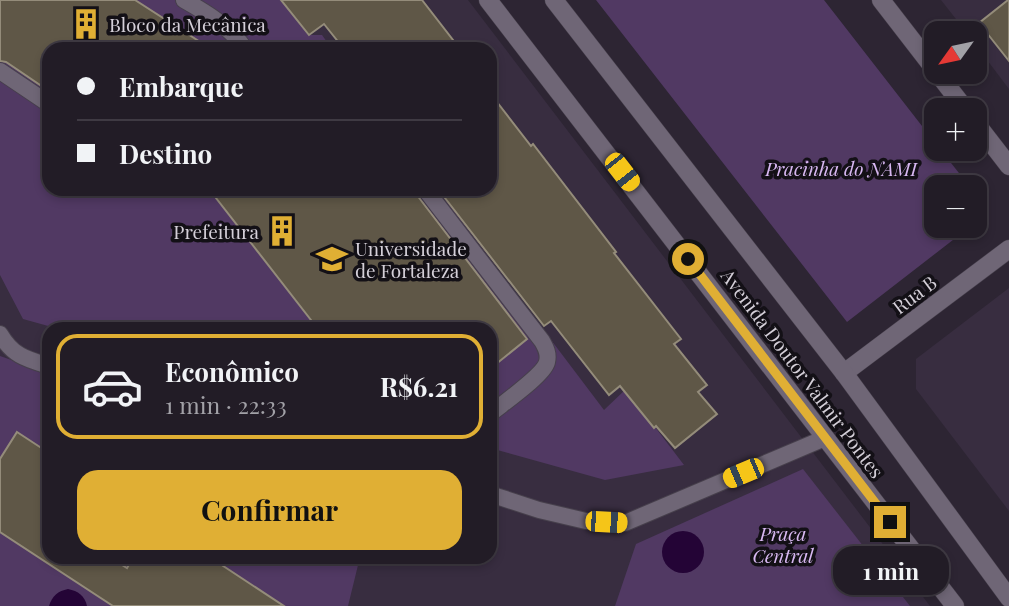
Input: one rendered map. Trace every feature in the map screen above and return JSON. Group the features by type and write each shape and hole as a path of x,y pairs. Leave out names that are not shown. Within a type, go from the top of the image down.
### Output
{"street":[{"name":"Avenida Doutor Valmir Pontes","path":"488,0 955,606"},
{"name":"Avenida Doutor Valmir Pontes","path":"554,0 844,373 1009,598"},
{"path":"881,0 957,98"},
{"path":"987,138 1009,166"},
{"name":"Rua B","path":"844,373 1009,249"}],"lane":[{"path":"184,0 210,15 239,42"},
{"path":"0,71 42,99"},
{"path":"430,196 542,341 548,354 547,365 497,408"},
{"path":"0,334 13,352 24,359 42,364"},
{"path":"497,496 586,521 625,523 825,438"}],"shaded area":[{"name":"Universidade de Fortaleza","path":"0,0 468,0 930,606 0,606"},
{"path":"941,0 1009,0 1009,89 987,60 987,21 958,21"},
{"path":"1009,288 1009,511 916,389 916,359"},
{"path":"683,531 698,537 704,552 698,567 683,573 668,567 662,552 668,537"},
{"path":"68,589 81,594 87,606 49,606 56,594"}],"green space":[{"path":"0,0 281,0 309,35 322,35 327,42 42,42 42,196 442,196 604,410 626,389 684,465 605,480 497,450 497,322 42,322 42,324 23,319 0,275"},
{"name":"Pracinha do NAMI","path":"596,0 824,0 924,129 924,161 949,161 961,175 924,175 924,238 956,238 847,322"},
{"path":"0,356 42,371 42,564 358,564 348,606 0,606"},
{"name":"Praça Central","path":"803,469 910,606 615,606 636,544"}],"building":[{"name":"Bloco da Mecânica","path":"0,0 135,0 200,42 42,42 42,86 6,62 0,61"},
{"path":"281,0 422,0 455,42 338,42 324,24 309,35"},
{"path":"1009,0 1009,61 987,33 987,21 982,21"},
{"path":"497,102 531,146 533,144 681,339 674,344 707,385 698,392 717,414 675,448 656,426 654,428 620,386 609,395 551,321 544,326 443,196 497,196"},
{"path":"214,196 418,196 527,339 497,363 497,322 313,322"},
{"path":"17,432 42,448 42,560 0,532 0,459"},
{"path":"49,564 121,564 127,568 129,564 220,564 284,606 113,606"}],"place":[{"name":"Bloco da Mecânica","path":"86,24"},
{"name":"Prefeitura","path":"282,231"},
{"name":"Universidade de Fortaleza","path":"332,259"}],"route":[{"path":"688,259 890,522"}]}
